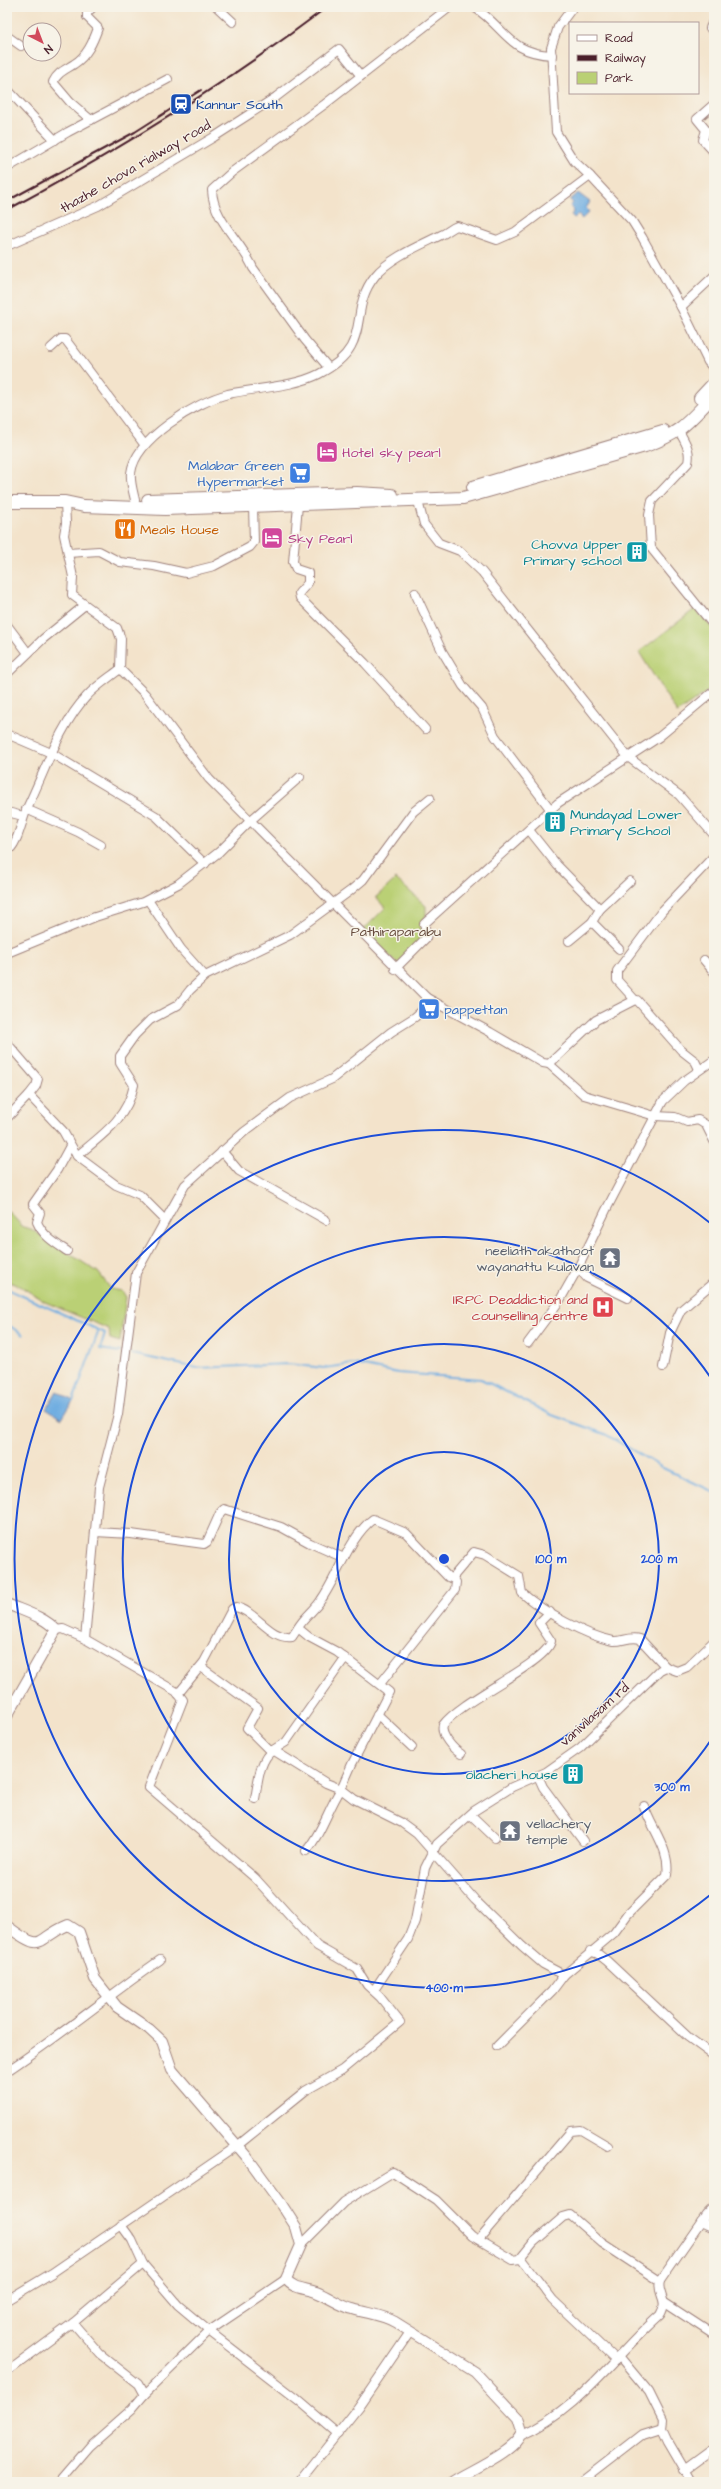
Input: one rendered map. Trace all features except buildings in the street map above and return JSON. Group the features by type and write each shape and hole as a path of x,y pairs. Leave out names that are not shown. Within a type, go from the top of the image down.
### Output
{"highway":[{"path":"7,502 69,502 84,506 357,493 402,495 458,490 661,432 683,418 714,383"},
{"path":"136,504 253,506 418,501 464,498 645,446 679,431 714,395"}],"main road":[{"path":"7,1604 34,1615 56,1630 7,1716"},
{"path":"7,1926 34,1943 40,1943 59,1929 68,1925 74,1927 79,1932 95,1979 117,2006 149,2029 162,2041 172,2070 237,2146 280,2202 296,2228 301,2245 286,2279 293,2286 316,2292 345,2306 382,2315 475,2372 518,2418 522,2428 522,2435 502,2452 452,2482"}],"street":[{"path":"91,120 70,102 53,82 56,75 80,60 94,40 98,28 87,17 87,13 93,7"},
{"path":"217,7 233,22"},
{"path":"328,367 305,340 253,268 249,257 220,214 212,190 232,172 361,76 450,7"},
{"path":"474,7 485,14 504,35 525,51 552,55"},
{"path":"573,7 552,39 556,132 574,161 632,221 681,307 708,362 714,369"},
{"path":"714,19 710,28 714,33"},
{"path":"7,36 21,46"},
{"name":"thazhe chova rialway road","path":"7,246 98,206 214,137 276,97 339,49 361,76"},
{"path":"7,168 91,120 168,79"},
{"path":"7,89 55,140"},
{"path":"714,104 697,119 706,130 703,140 714,152"},
{"path":"136,504 131,473 137,454 144,444 178,418 207,402 228,394 260,390 302,380 318,374 328,367 353,346 357,338 364,301 370,284 389,263 457,226 497,240 515,232 590,176"},
{"path":"681,307 714,276"},
{"path":"51,348 61,339 65,339 144,444"},
{"path":"679,431 690,454 688,463 652,501 649,515 651,548 714,626"},
{"path":"418,501 424,524 439,543 460,550 482,572 628,758 679,795 714,835"},
{"path":"69,502 64,535 73,577 72,595 117,628 121,639 120,669 145,694 209,779 334,904 396,969 427,998 485,1029 543,1063 549,1064 584,1095 655,1116 675,1117 687,1122 698,1120 706,1125 713,1136"},
{"path":"298,505 293,562 296,569 308,573 308,583 299,593 300,598 369,667 425,729"},
{"path":"68,553 99,551 120,562 154,566 186,573 200,570 214,566 250,547 254,542 253,506"},
{"path":"415,592 442,652 463,686 482,708 503,747 551,810"},
{"path":"7,674 13,671 28,653 85,605"},
{"path":"7,625 28,653"},
{"path":"7,851 15,845 24,813 51,753 78,706 87,695 120,669"},
{"path":"396,969 426,938 428,934 424,924 551,810 573,792 659,737 714,691"},
{"path":"7,734 51,753 156,816 205,864"},
{"path":"7,953 53,936 95,917 148,900 178,884 205,864 251,820 300,777"},
{"path":"77,1156 110,1130 124,1114 134,1086 120,1063 120,1056 126,1046 150,1020 178,1005 190,990 205,976 285,938 334,904 363,880 413,812 430,798"},
{"path":"7,812 24,813 78,832 101,845"},
{"path":"529,830 557,865 600,909"},
{"path":"699,1069 695,1061 681,1050 642,1005 635,1000 617,980 617,971 662,911 714,856"},
{"path":"569,941 592,922 600,909 630,881"},
{"path":"148,900 181,949 205,976"},
{"path":"592,922 619,949"},
{"path":"704,960 714,972"},
{"path":"85,1639 99,1487 118,1414 136,1273 185,1185 244,1132 290,1098 332,1079 391,1032 414,1017 426,1006 427,998"},
{"path":"549,1064 596,1020 635,1000"},
{"path":"7,1042 38,1079 36,1086 29,1095 7,1118"},
{"path":"528,1343 560,1300 578,1268 606,1210 663,1101 699,1069 714,1060"},
{"path":"29,1095 63,1132 77,1156 116,1185 140,1195 166,1220"},
{"path":"68,1251 47,1237 41,1229 38,1222 40,1214 33,1204 54,1175 70,1146"},
{"path":"222,1151 239,1171 326,1220"},
{"path":"578,1268 587,1278 628,1298"},
{"path":"663,1367 670,1333 681,1310 714,1282"},
{"path":"95,1532 131,1534 204,1544 207,1542 220,1513 224,1509 281,1527 310,1543 344,1558"},
{"path":"178,1694 201,1667 232,1609 236,1607 246,1611 284,1637 292,1637 321,1601 344,1558 368,1523 373,1519 406,1533 437,1566 456,1582 456,1590 380,1684"},
{"path":"452,1578 474,1552 477,1551 519,1576 522,1593 550,1612 600,1637 615,1641 635,1637 640,1639 666,1667 677,1671 687,1667 714,1641"},
{"path":"461,1754 452,1747 443,1732 443,1725 469,1702 527,1666 546,1651 551,1641 539,1623 550,1612"},
{"path":"298,1628 308,1637 345,1658 389,1692 341,1789 328,1810 318,1835 306,1851"},
{"path":"7,2300 237,2146 305,2091 353,2061 400,2022 374,1990 367,1985 357,1970 317,1946 256,1878 149,1787 183,1700 178,1694 85,1639 63,1629 56,1630"},
{"path":"256,1799 260,1773 272,1751 286,1742 345,1658"},
{"path":"201,1667 258,1708 247,1728 272,1751 326,1784 341,1789 354,1799 402,1823 422,1839 432,1853 444,1864 475,1900 522,1946 543,1964 564,1975"},
{"name":"vanivilasam rd","path":"374,1990 408,1939 415,1921 425,1868 437,1844 471,1815 512,1787 538,1776 580,1748 660,1670 666,1667"},
{"path":"377,1714 412,1747"},
{"path":"538,1776 543,1787 583,1841"},
{"path":"497,2046 552,1991 564,1975 590,1951 614,1933 628,1914 667,1875 668,1867 664,1848 644,1806"},
{"path":"471,1815 495,1838"},
{"path":"590,1951 604,1958 688,2037 714,2056"},
{"path":"7,2071 69,2028 108,1996 160,1960"},
{"path":"479,2239 571,2131 581,2130 608,2146"},
{"path":"301,2245 344,2202 393,2172 436,2200 465,2230 516,2260 563,2217 570,2215 602,2243 660,2281"},
{"path":"522,2435 560,2413 590,2389 660,2315 664,2303 659,2285 660,2281 701,2222 714,2207"},
{"path":"701,2222 714,2228"},
{"path":"121,2225 132,2240 143,2264 178,2305 297,2399 338,2434"},
{"path":"522,2260 553,2300 618,2358 649,2392 663,2420 662,2428 692,2482"},
{"path":"7,2372 73,2323 143,2264"},
{"path":"60,2482 90,2446 132,2409 144,2395 209,2331 286,2279"},
{"path":"664,2303 714,2335"},
{"path":"73,2323 100,2354 138,2384 144,2395"},
{"path":"299,2482 358,2408 410,2332"},
{"path":"581,2482 644,2434 662,2428"},
{"path":"684,2470 714,2448"}],"green space":[{"path":"695,609 714,630 714,687 677,713 639,652"},
{"name":"Pathiraparabu","path":"396,879 426,906 426,916 419,927 425,934 398,964 362,931 385,908 376,897"},
{"path":"7,1210 23,1227 31,1229 98,1272 111,1289 122,1291 126,1297 120,1342 110,1339 109,1329 45,1302 20,1286 7,1281"}],"water":[{"path":"578,193 590,202 586,208 589,212 582,219 578,215 574,218 571,215 574,211 570,206 573,203 570,200"},
{"path":"57,1391 73,1401 62,1419 46,1409"}],"waterway":[{"path":"7,1289 105,1333 100,1349 120,1352"},
{"path":"7,1324 23,1335"},
{"path":"73,1401 99,1330"},
{"path":"132,1354 197,1368 288,1364 324,1368 354,1364 398,1373 481,1379 552,1415 605,1434 663,1468 714,1492"}],"railway":[{"path":"7,210 91,164 172,115 250,63 327,7"},
{"path":"7,201 135,132 201,90"}],"place":[{"name":"Kannur South","path":"181,104"},
{"name":"Hotel sky pearl","path":"327,452"},
{"name":"Malabar Green Hypermarket","path":"300,473"},
{"name":"Meals House","path":"125,529"},
{"name":"Sky Pearl","path":"272,538"},
{"name":"Chovva Upper Primary school","path":"637,552"},
{"name":"Mundayad Lower Primary School","path":"555,822"},
{"name":"pappettan","path":"429,1009"},
{"name":"neeliath akathoot wayanattu kulavan","path":"610,1258"},
{"name":"IRPC Deaddiction and counselling centre","path":"603,1307"},
{"name":"olacheri house","path":"573,1774"},
{"name":"vellachery temple","path":"510,1831"}]}
